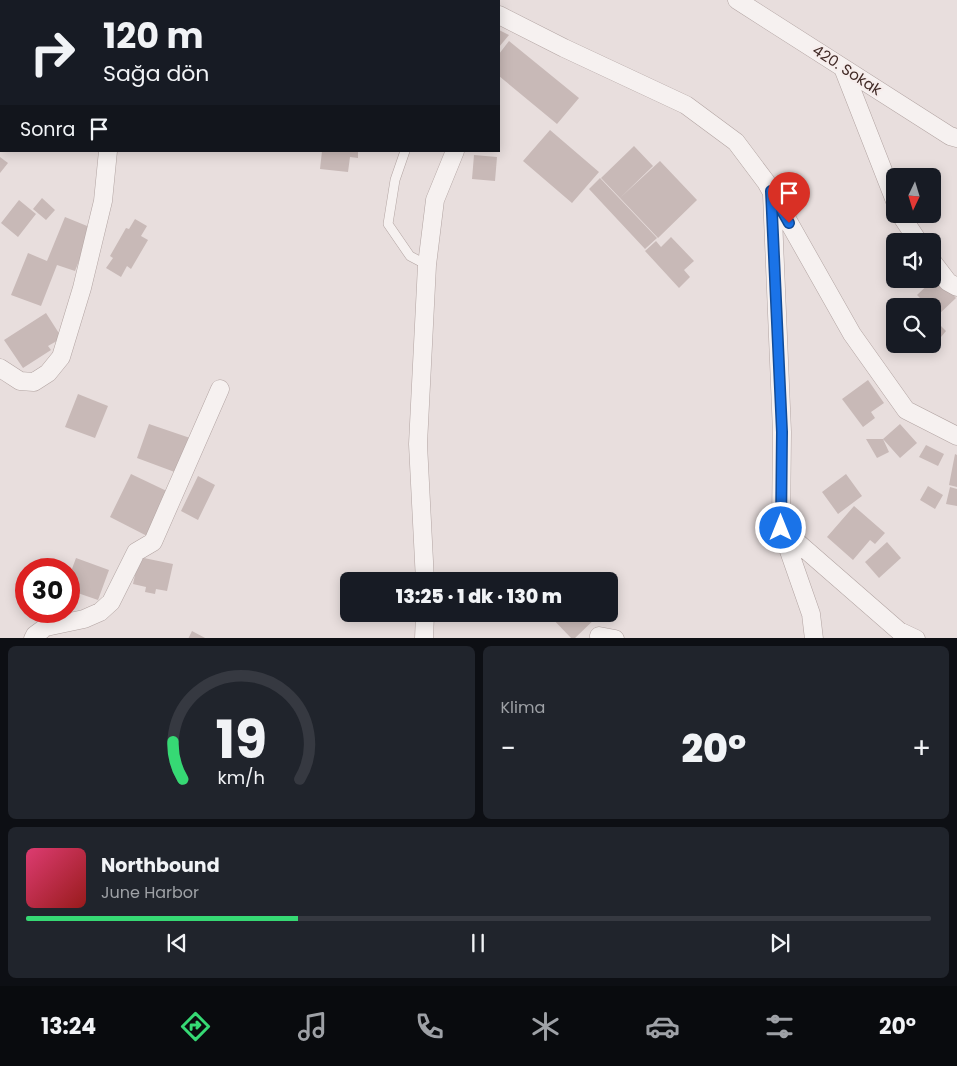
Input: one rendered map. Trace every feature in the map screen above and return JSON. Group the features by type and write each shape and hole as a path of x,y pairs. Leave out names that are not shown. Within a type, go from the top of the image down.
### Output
{"street":[{"name":"420. Sokak","path":"738,0 950,136 957,138"},
{"path":"500,16 564,48 686,105 736,142 766,182 852,334 906,410 957,436"},
{"path":"843,68 886,178"},
{"path":"0,368 20,381 34,382 48,374 61,357 82,288 102,201 108,152"},
{"path":"425,572 418,444 427,265 435,200 455,152"},
{"path":"771,191 782,432 781,528 811,614 814,638"},
{"path":"941,273 948,282 957,287"},
{"path":"32,638 46,627 84,619 100,612 112,602 136,552 153,542 220,389"},
{"path":"781,528 899,631 916,638"},
{"path":"424,638 425,622"}],"lane":[{"path":"405,152 395,180 388,224 410,256 427,265"}],"building":[{"path":"500,30 509,35 500,46"},
{"path":"509,41 579,98 557,124 500,77 500,53"},
{"path":"550,130 599,172 572,203 523,161"},
{"path":"634,146 653,166 620,198 601,178"},
{"path":"322,152 358,152 358,158 350,157 348,172 320,169"},
{"path":"474,155 497,157 495,181 472,179"},
{"path":"0,157 8,163 0,173"},
{"path":"660,161 697,200 658,238 620,198"},
{"path":"600,178 657,238 645,249 589,189"},
{"path":"42,198 55,210 46,220 33,209"},
{"path":"19,200 36,214 18,237 1,223"},
{"path":"65,217 92,228 75,271 57,265 41,306 11,295 28,253 47,261"},
{"path":"135,219 147,226 141,236 148,240 131,269 127,266 121,277 106,268 113,258 110,256 126,228 129,229"},
{"path":"671,237 694,261 684,270 690,277 679,288 645,251 656,241 661,247"},
{"path":"941,282 956,298 941,312 941,298 920,298 917,295 924,288 941,288"},
{"path":"46,313 62,338 48,346 51,350 23,368 4,340"},
{"path":"941,326 946,331 941,337"},
{"path":"868,380 884,403 871,412 875,418 863,427 842,399"},
{"path":"78,394 108,406 95,438 65,427"},
{"path":"149,424 193,439 180,474 137,458"},
{"path":"900,424 917,443 900,458 883,439"},
{"path":"866,439 883,439 889,452 877,458"},
{"path":"926,445 944,454 938,466 919,457"},
{"path":"955,454 957,455 957,487 949,485"},
{"path":"131,474 173,494 151,538 110,517"},
{"path":"846,474 862,496 838,514 822,492"},
{"path":"198,476 215,485 198,520 181,511"},
{"path":"928,486 943,495 935,509 920,500"},
{"path":"950,487 957,489 957,506 946,504"},
{"path":"854,506 885,533 875,544 870,540 853,560 827,537"},
{"path":"887,542 901,558 879,578 865,562"},
{"path":"139,557 173,564 167,591 156,589 155,594 145,592 146,587 133,584"},
{"path":"80,559 109,570 98,600 80,594"},
{"path":"556,622 592,622 575,638 571,638"},
{"path":"192,631 205,638 188,638"}],"route":[{"path":"781,528 782,432 771,191 789,223"}]}
